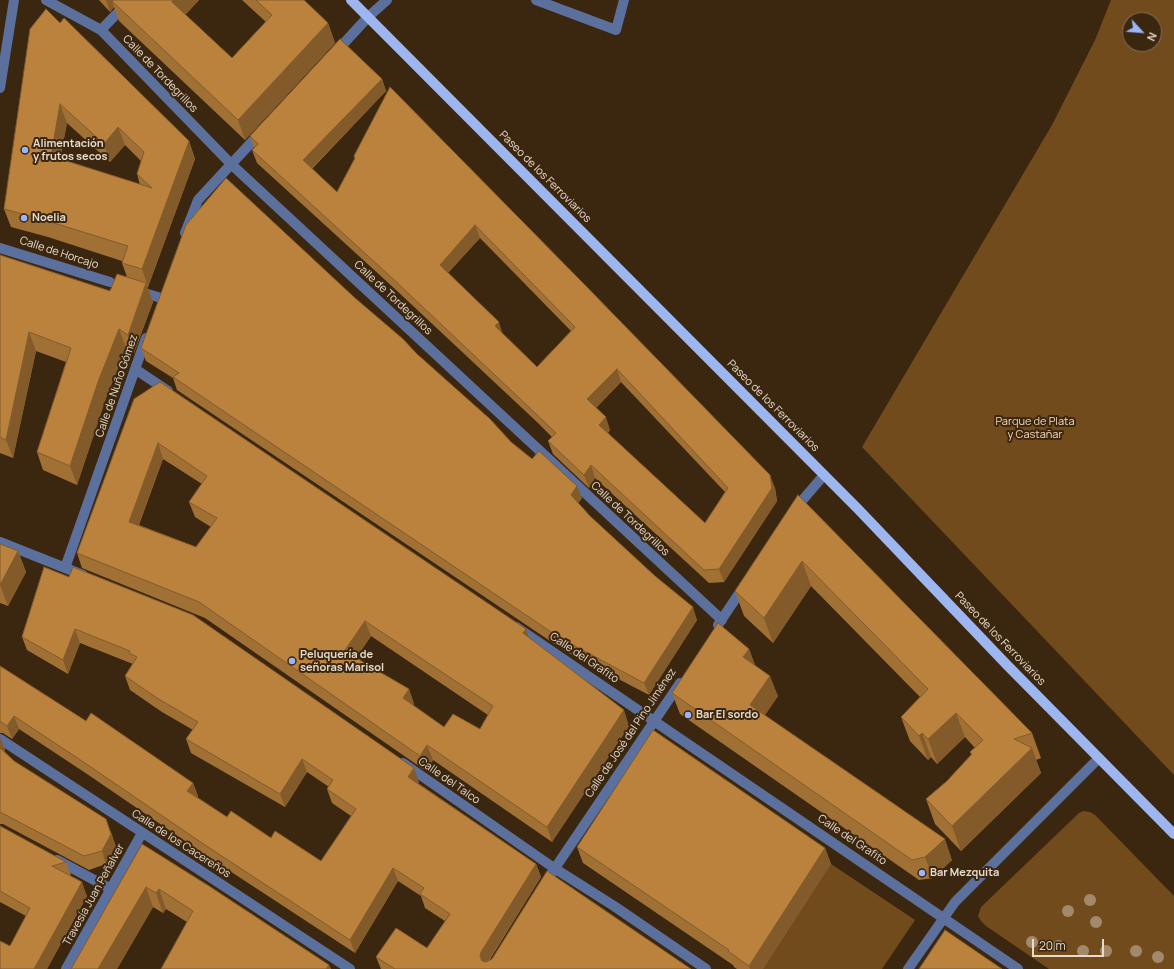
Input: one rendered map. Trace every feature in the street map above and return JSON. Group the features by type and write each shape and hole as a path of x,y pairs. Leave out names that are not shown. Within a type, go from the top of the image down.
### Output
{"main road":[{"name":"Paseo de los Ferroviarios","path":"351,0 824,474 1007,665 1174,834"}],"street":[{"path":"0,88 14,0"},
{"name":"Calle de Tordegrillos","path":"46,0 102,30 230,164 722,620"},
{"path":"102,30 130,0"},
{"path":"330,58 368,17 387,0"},
{"path":"536,0 616,30 624,0"},
{"path":"182,242 198,200 265,127"},
{"name":"Calle de Horcajo","path":"0,248 110,282"},
{"path":"126,287 161,298"},
{"name":"Calle de Nuño Gómez","path":"65,568 150,326"},
{"path":"135,369 175,396"},
{"path":"787,521 824,474"},
{"path":"0,542 94,579"},
{"path":"713,633 748,580"},
{"name":"Calle del Grafito","path":"510,623 655,720 1018,969"},
{"name":"Calle de José del Pino Jiménez","path":"546,882 687,673"},
{"name":"Calle de los Cacereños","path":"0,739 350,969"},
{"path":"908,969 955,902 1099,758"},
{"name":"Calle del Talco","path":"397,759 554,868 614,906 706,969"},
{"name":"Travesía Juan Peñalver","path":"66,969 142,833"},
{"path":"49,856 111,889"}],"green space":[{"name":"Parque de Plata y Castañar","path":"1111,0 1174,0 1174,775 862,447 1052,125 1095,40"},
{"path":"1083,811 1090,812 1095,815 1174,896 1174,969 1049,969 986,926 978,916 981,907 1079,813"},
{"path":"831,864 915,920 882,969 763,969"}],"building":[{"path":"173,0 172,2 232,58 272,15 256,0 304,0 328,23 238,120 112,1"},
{"path":"46,9 60,23 64,18 189,141 142,269 122,263 128,246 4,209 30,29","holes":["60,104 104,144 118,127 144,152 137,174 152,188 51,156"]},
{"path":"340,39 382,79 303,160 337,192 390,87 770,475 772,488 719,569 704,570 591,465 584,475 548,441 556,433 391,277 252,150 258,144 250,136","holes":["475,225 575,327 537,367 495,326 499,322 440,265","617,369 728,488 705,523 599,425 606,417 587,399"]},
{"path":"226,178 355,298 403,339 417,354 490,419 511,442 532,459 539,451 577,486 571,495 590,516 655,576 693,607 644,683 560,638 173,377 179,373 141,348 186,225"},
{"path":"0,255 110,291 117,274 146,283 128,335 119,329 99,379 70,466 37,452 71,348 29,332 6,440 0,437"},
{"path":"160,382 526,629 523,633 624,710 547,827 427,745 420,756 199,602 77,553 134,399","holes":["158,443 207,476 189,502 217,518 196,547 129,522","365,621 493,706 480,729 453,714 444,727 403,698 409,689 345,650"]},
{"path":"798,495 1032,733 1014,739 1032,748 952,826 926,799 947,781 972,754 970,752 983,740 956,713 928,739 922,733 919,736 901,717 928,689 802,561 764,618 735,591"},
{"path":"0,544 18,551 0,585"},
{"path":"44,567 69,577 73,567 193,615 414,768 408,777 536,864 481,952 480,956 482,961 486,962 492,959 547,871 691,969 395,969 376,957 396,928 427,948 450,914 420,894 424,888 393,868 350,940 205,845 14,716 7,726 0,721 0,666 86,721 91,713 193,783 187,791 227,817 231,811 271,838 275,831 321,861 356,809 327,789 333,780 302,759 280,794 186,739 198,722 157,698 125,676 137,657 129,653 130,651 75,629 63,660 22,637"},
{"path":"718,623 749,649 743,657 770,676 750,705 945,839 925,857 912,860 672,693"},
{"path":"653,730 825,848 749,966 728,951 729,950 577,847"},
{"path":"0,748 14,761 106,819 111,834 102,851 84,856 0,812"},
{"path":"0,826 66,862 52,866 82,882 34,969 0,969 0,941 10,946 30,908 0,891"},
{"path":"142,844 329,965 326,969 161,969 193,911 159,889 156,893 146,887 98,969 71,969"},
{"path":"945,930 1002,969 919,969"}],"place":[{"name":"Alimentación y frutos secos","path":"25,150"},
{"name":"Noelia","path":"24,218"},
{"name":"Peluquería de señoras Marisol","path":"292,661"},
{"name":"Bar El sordo","path":"688,715"},
{"name":"Bar Mezquita","path":"922,873"}]}
